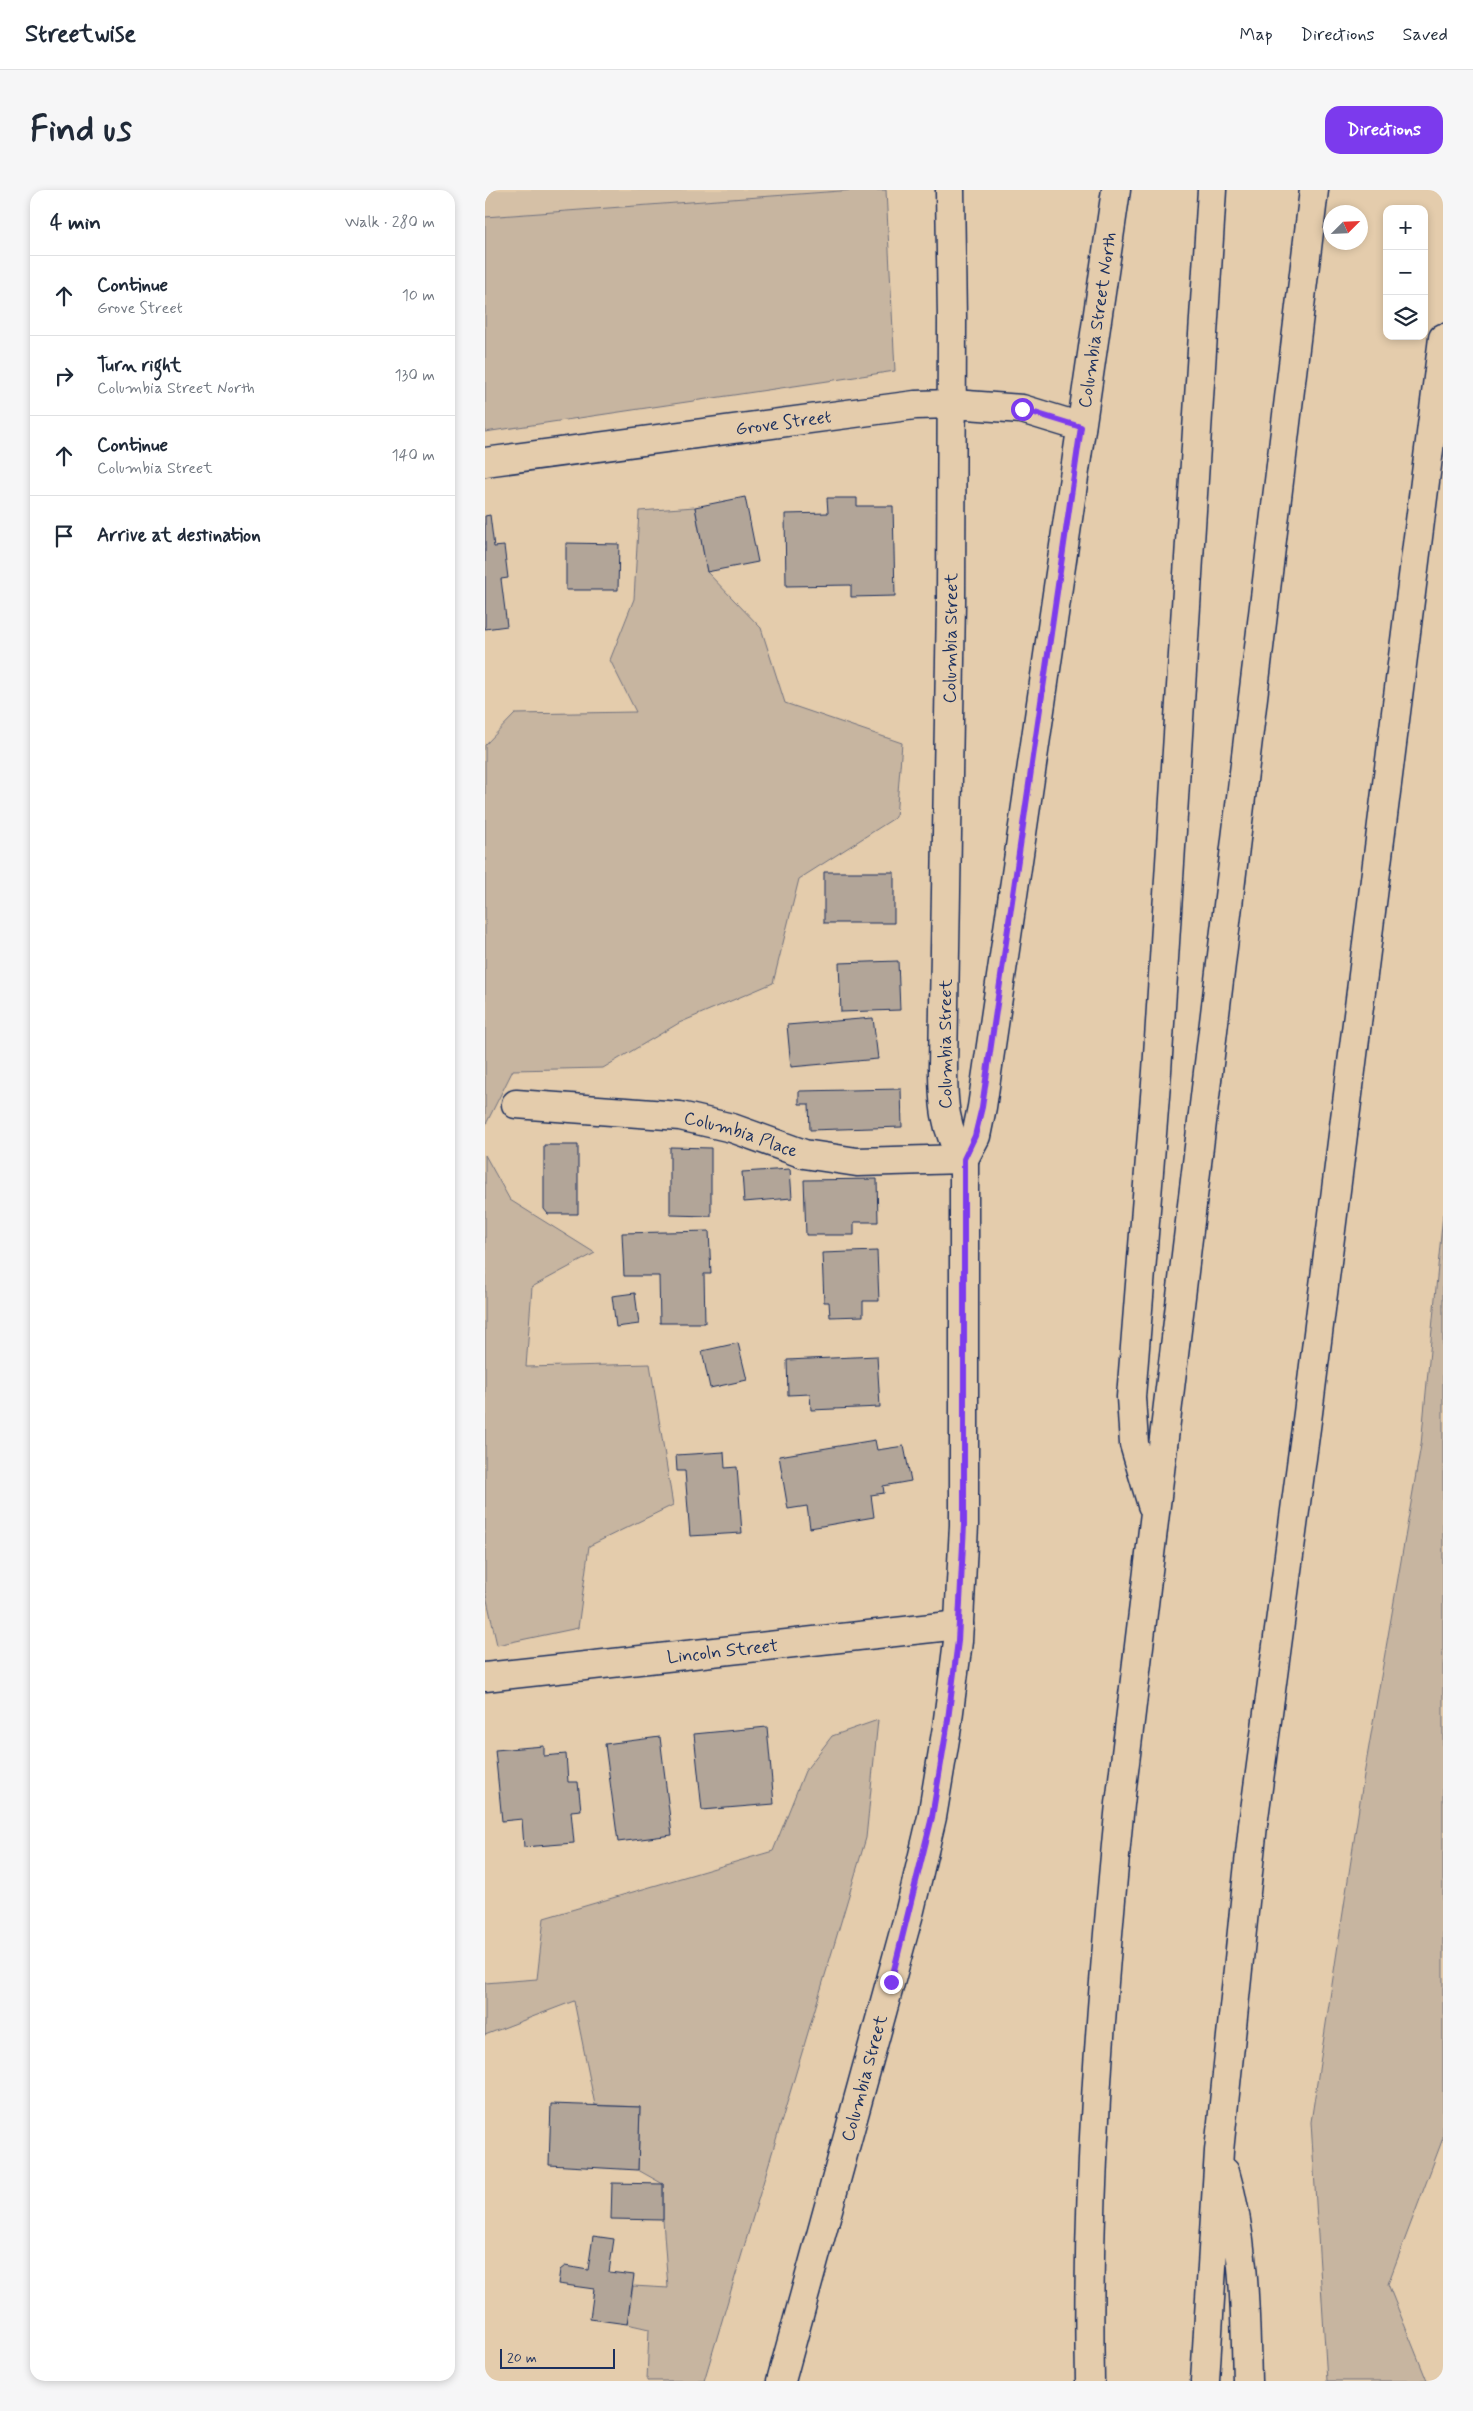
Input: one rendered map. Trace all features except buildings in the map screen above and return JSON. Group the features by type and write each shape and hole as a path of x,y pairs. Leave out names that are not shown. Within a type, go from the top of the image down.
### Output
{"main road":[{"name":"Columbia Street","path":"781,2381 913,1900 939,1780 954,1677 959,1625 964,1487 964,1159 953,1143 948,1128 943,1066 953,404 949,190"},
{"name":"Columbia Street North","path":"964,1159 975,1136 982,1107 1117,190"},
{"path":"1155,1514 1134,1444 1131,1397 1157,1071 1212,190"},
{"path":"1091,2381 1091,2202 1098,2051 1121,1794 1314,190"},
{"path":"1205,2381 1219,2151 1261,1758 1308,1413 1443,338"},
{"name":"Grove Street","path":"485,462 879,409 953,404 1022,409 1081,427"},
{"name":"Columbia Place","path":"515,1104 679,1116 733,1128 804,1154 857,1162 964,1159"},
{"name":"Lincoln Street","path":"485,1677 959,1625"},
{"path":"1219,2151 1231,2196 1241,2249 1247,2381"}],"shaded area":[{"path":"485,190 854,190 485,217"},
{"path":"854,190 886,190 895,371 485,432 485,217"},
{"path":"695,507 707,572 761,628 785,703 902,743 896,817 799,879 773,983 679,1023 603,1068 513,1070 485,1126 485,745 515,714 636,712 610,660 634,599 639,511"},
{"path":"485,1155 510,1200 595,1253 532,1287 526,1367 650,1364 673,1505 589,1546 578,1628 497,1645 485,1591"},
{"path":"1443,1214 1443,2138 1388,2284 1427,2381 1327,2381 1311,2122 1364,1775 1421,1445"},
{"path":"878,1720 866,1838 704,2381 647,2381 649,2329 627,2324 633,2286 668,2288 663,2220 663,2184 638,2170 640,2107 595,2105 574,2001 485,2035 485,1983 537,1979 544,1918 773,1851 805,1771 832,1736"}],"route":[{"path":"891,1982 932,1817 947,1727 958,1641 964,1525 964,1159 971,1148 982,1107 1081,427 1047,415 1022,409"}]}
